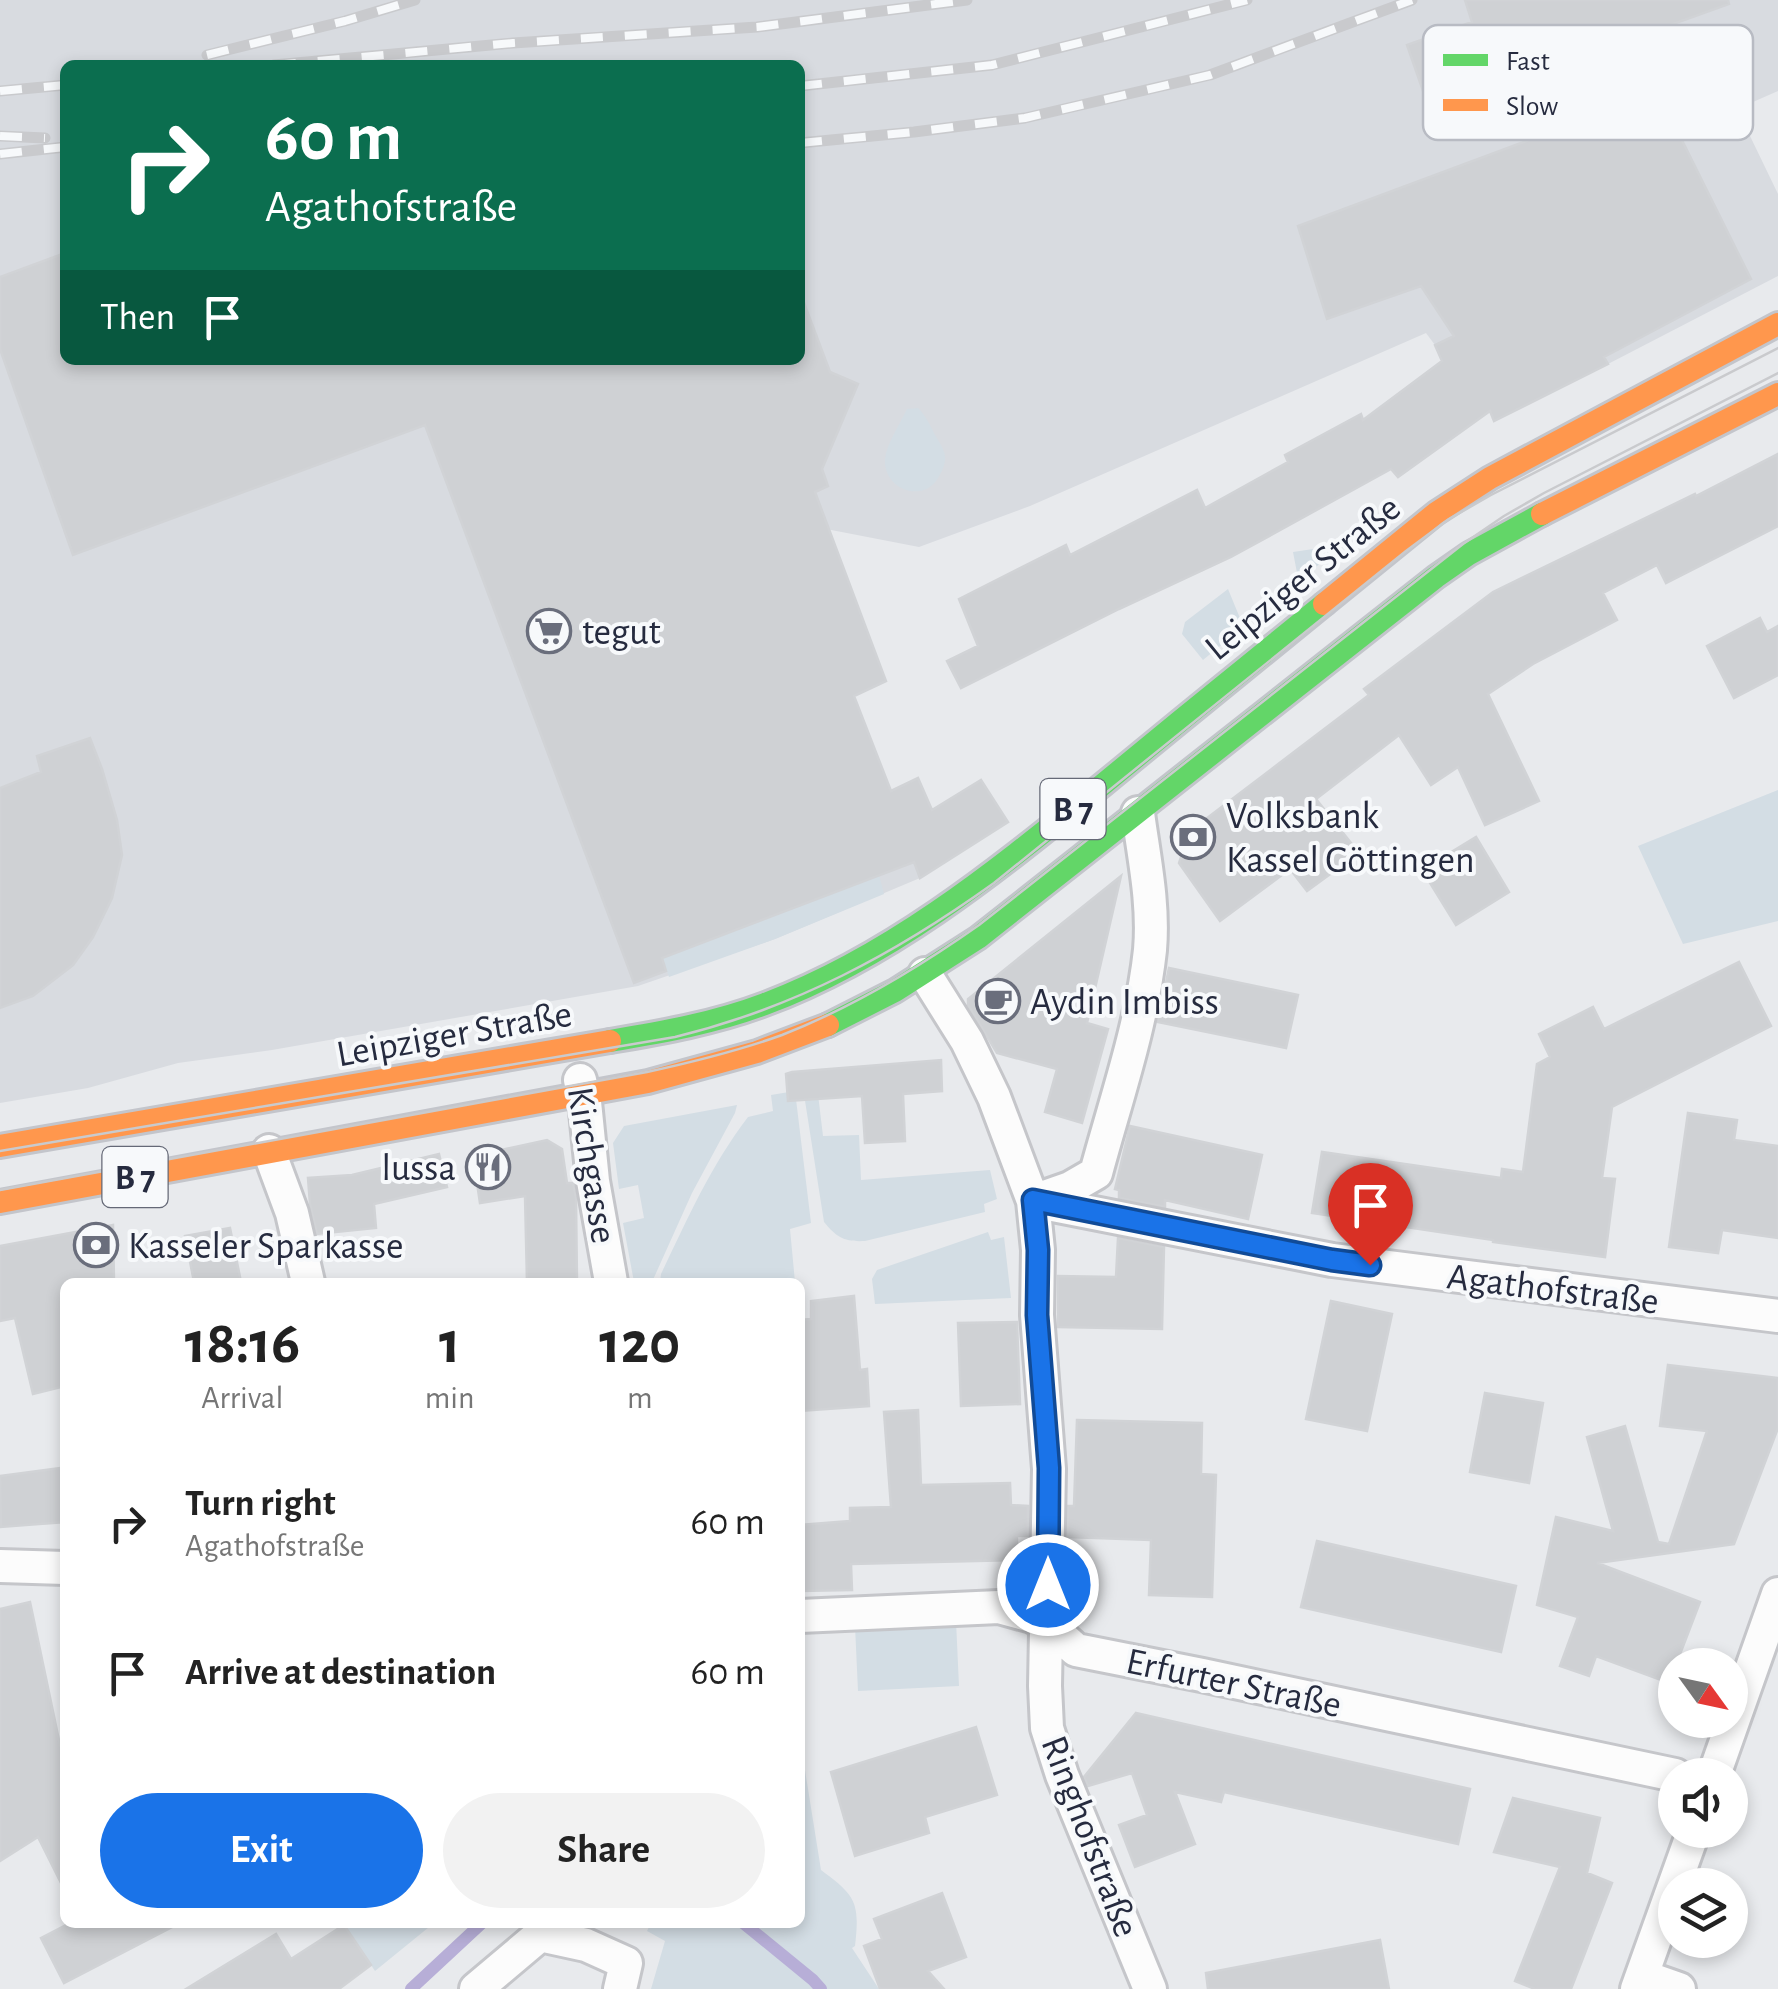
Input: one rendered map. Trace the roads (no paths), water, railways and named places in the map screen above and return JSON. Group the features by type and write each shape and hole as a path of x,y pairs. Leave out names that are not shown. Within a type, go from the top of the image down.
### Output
{"main road":[{"name":"Leipziger Straße","path":"0,1146 706,1023 766,1004 830,975 902,933 1019,852 1436,512 1490,478 1778,324"},
{"name":"B 7","path":"0,1202 686,1074 746,1058 813,1032 925,974 986,932 1436,576 1469,554 1778,394"},
{"path":"902,933 925,974"}],"street":[{"path":"1033,1200 1070,1188 1096,1173 1138,1023 1150,947 1148,872 1138,812"},
{"name":"Ringhofstraße","path":"925,974 994,1097 1033,1200 1049,1468 1040,1620 1047,1728 1062,1775 1150,1989"},
{"name":"Kirchgasse","path":"575,1047 610,1278"},
{"path":"269,1151 292,1213 307,1278"},
{"name":"Agathofstraße","path":"1033,1200 1332,1260 1778,1316"},
{"path":"0,1566 60,1568"},
{"path":"1720,1758 1778,1594"},
{"name":"Erfurter Straße","path":"805,1616 999,1607 1040,1620 1076,1650 1658,1771"},
{"path":"1679,1989 1640,1982 1688,1848"},
{"path":"476,1989 540,1935 586,1945 626,1962 620,1989"}],"waterway":[{"path":"411,1989 477,1928"},
{"path":"749,1928 821,1989"}],"tram line":[{"path":"0,1151 675,1037 761,1011 842,976 919,933 994,883 1449,519 1778,348"},
{"path":"0,1190 647,1072 732,1051 808,1024 884,986 979,925 1463,544 1504,516 1778,373"}],"railway":[{"path":"207,55 415,0"},
{"path":"328,60 757,27 967,0"},
{"path":"805,85 992,65 1247,0"},
{"path":"805,143 1025,118 1210,75 1412,0"},
{"path":"0,91 60,85"},
{"path":"0,136 45,138"},
{"path":"0,154 60,148"}],"place":[{"name":"tegut","path":"549,631"},
{"name":"Volksbank Kassel Göttingen","path":"1193,837"},
{"name":"Aydin Imbiss","path":"998,1001"},
{"name":"lussa","path":"488,1167"},
{"name":"Kasseler Sparkasse","path":"96,1245"}]}
